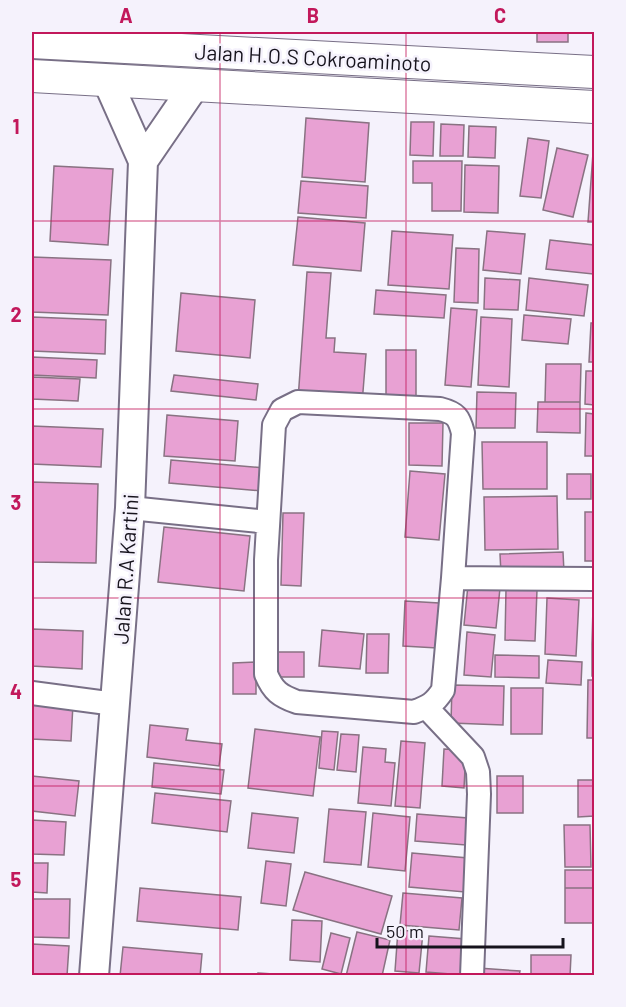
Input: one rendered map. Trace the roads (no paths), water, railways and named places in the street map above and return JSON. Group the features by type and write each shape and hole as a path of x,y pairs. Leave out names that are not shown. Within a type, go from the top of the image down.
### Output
{"main road":[{"name":"Jalan H.O.S Cokroaminoto","path":"32,42 594,72"},
{"name":"Jalan H.O.S Cokroaminoto","path":"32,76 594,107"}],"street":[{"path":"107,80 143,161"},
{"path":"143,161 195,85"},
{"name":"Jalan R.A Kartini","path":"94,975 130,508 143,161"},
{"path":"298,402 440,409 452,412 460,420 463,433 453,578 443,690 435,702 414,712 297,702 282,697 270,685 266,674 268,522 274,425 282,410 298,402"},
{"path":"130,508 268,522"},
{"path":"453,578 594,579"},
{"path":"32,693 115,704"},
{"path":"426,707 473,757 478,772 472,975"}]}
